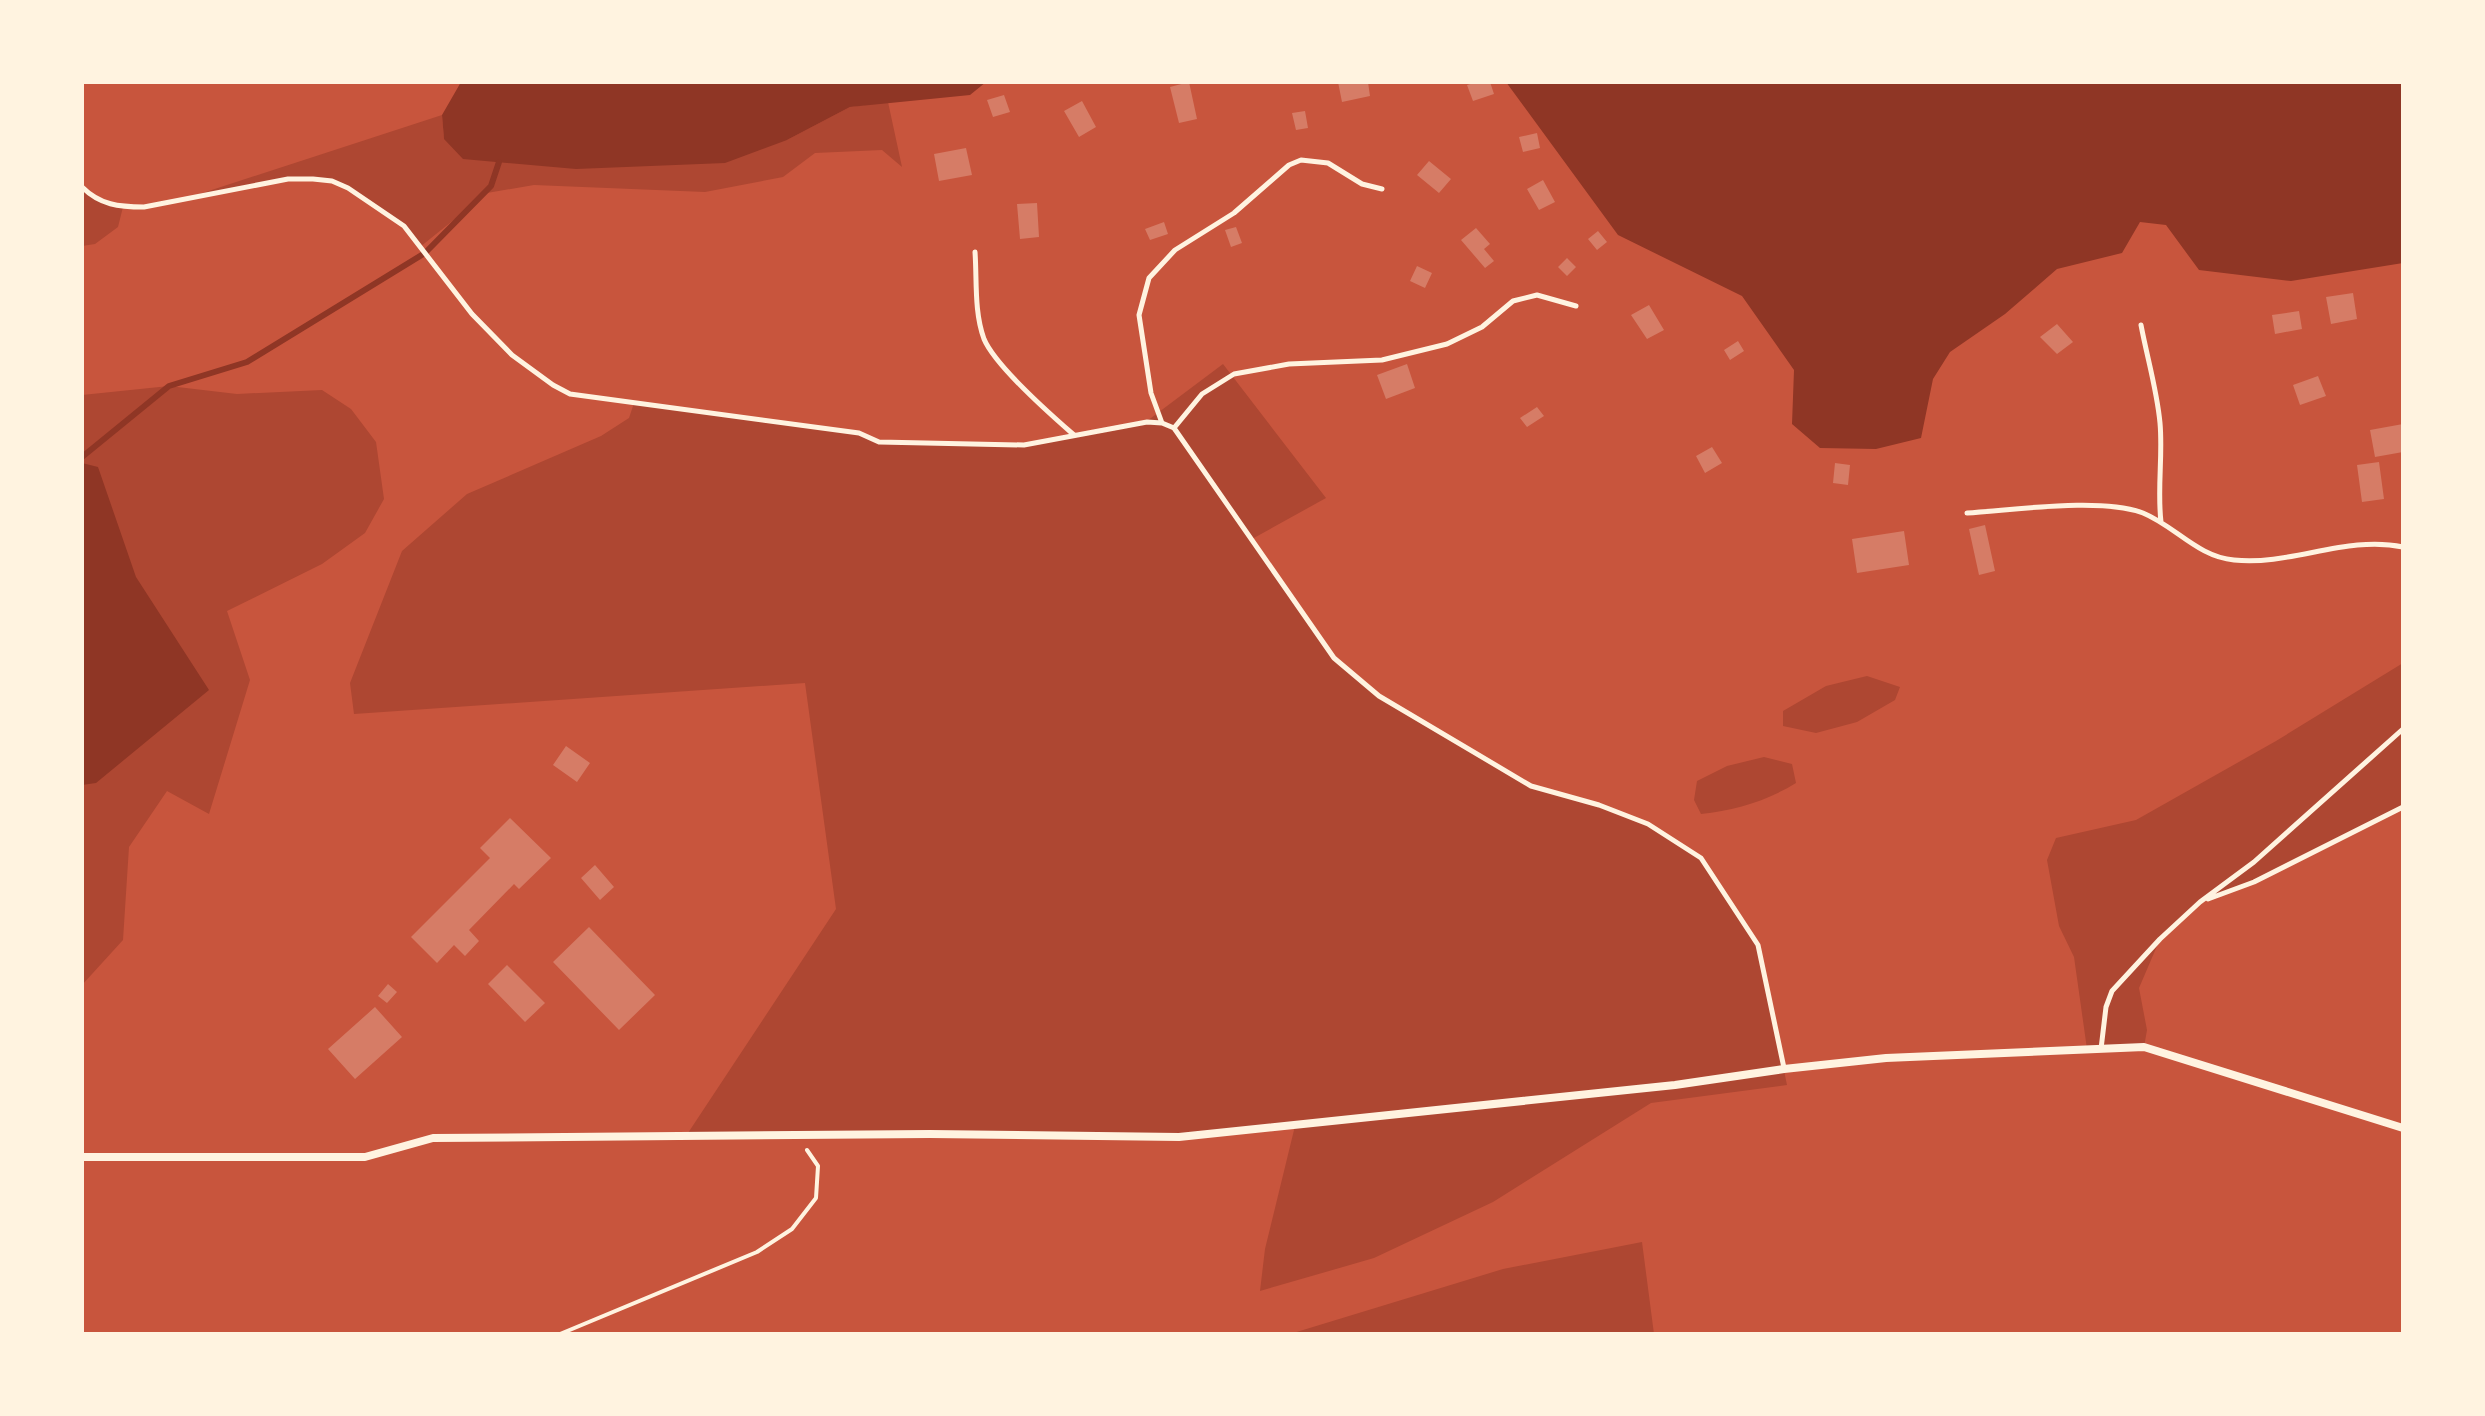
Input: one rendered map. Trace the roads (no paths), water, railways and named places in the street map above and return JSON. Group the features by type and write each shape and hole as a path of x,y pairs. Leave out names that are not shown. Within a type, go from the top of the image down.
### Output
{"street":[{"path":"82,1157 365,1157 433,1138 797,1135 1179,1137 1675,1085 1886,1058 2144,1047 2403,1128"}],"lane":[{"path":"1162,423 1151,393 1139,315 1149,278 1175,250 1234,213 1289,165 1301,160 1328,163 1362,184 1382,189"},
{"path":"82,187 92,197 107,204 144,207 288,179 323,180 348,188 404,226 472,314 512,355 570,394 859,433 879,442 1024,445 1147,422 1174,428 1334,658 1379,696 1531,786 1599,805 1648,824 1701,858 1758,945 1784,1069"},
{"path":"975,252 978,315 985,341 1042,407 1075,435"},
{"path":"1174,428 1202,394 1234,374 1289,364 1382,360 1447,344 1482,327 1513,301 1537,295 1576,306"},
{"path":"2141,325 2160,421 2158,495 2164,524"},
{"path":"1967,513 2121,507 2145,514 2208,553 2230,560 2255,561 2333,547 2387,543 2403,547"},
{"path":"2101,1049 2106,1007 2112,991 2160,939 2200,902 2254,862 2403,729"},
{"path":"2200,902 2254,882 2403,807"}],"waterway":[{"path":"82,457 169,386 247,362 425,253 491,186 499,162"}]}
